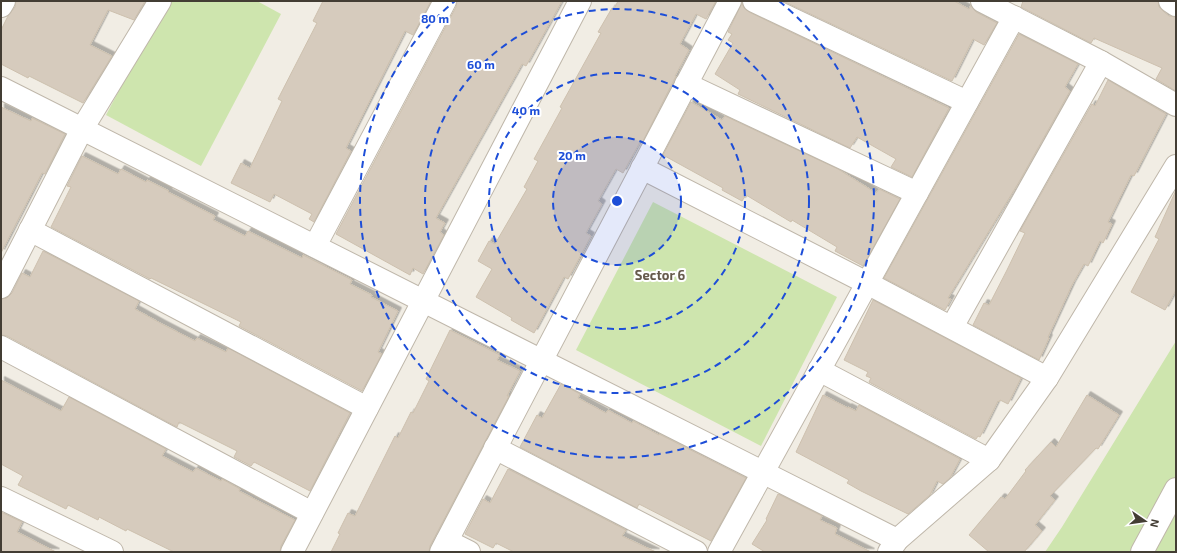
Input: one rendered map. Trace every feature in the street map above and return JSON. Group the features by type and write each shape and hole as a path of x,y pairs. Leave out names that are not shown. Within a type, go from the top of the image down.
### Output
{"street":[{"path":"1,6 4,1"},
{"path":"1,287 82,129 160,1"},
{"path":"315,246 445,1"},
{"path":"292,552 580,1"},
{"path":"469,552 444,546 730,1"},
{"path":"754,1 967,102"},
{"path":"982,1 1101,62 1176,105"},
{"path":"1170,1 1176,4"},
{"path":"719,552 1014,17"},
{"path":"952,327 1101,62"},
{"path":"686,84 917,193"},
{"path":"1,88 763,472 892,546 990,460 1047,378 1176,166"},
{"path":"642,168 952,327 1047,378"},
{"path":"30,230 367,408"},
{"path":"1,347 312,513"},
{"path":"819,370 990,460"},
{"path":"495,448 696,552"},
{"path":"1142,552 1176,489"},
{"path":"1,498 112,552"}],"green space":[{"path":"166,1 257,1 281,14 201,166 106,115"},
{"path":"653,202 837,297 761,446 576,350"},
{"path":"1176,341 1176,552 1045,552 1062,527"}],"building":[{"path":"16,1 145,1 134,20 108,10 90,45 112,56 83,103 1,64 1,30 8,16 15,7"},
{"path":"323,1 431,1 413,35 405,31 346,148 351,151 314,222 309,219 312,214 274,194 270,202 231,183 241,163 250,168 282,101 278,99 317,23 313,21"},
{"path":"457,1 562,1 526,66 522,64 436,218 445,223 440,232 444,235 423,274 413,268 410,275 336,234 456,7"},
{"path":"618,1 716,1 706,19 696,14 680,44 689,50 642,143 640,142 623,173 616,169 598,201 602,204 586,233 591,236 568,279 564,277 534,333 476,297 492,269 478,261 489,241 495,244 527,189 524,187 538,161 534,159 562,108 560,107 601,33 598,32 612,8 614,9"},
{"path":"783,1 954,1 969,9 971,5 976,12 997,23 984,45 973,39 952,81"},
{"path":"1023,1 1158,1 1159,7 1163,11 1169,16 1176,17 1176,91 1156,79 1162,68 1094,38 1091,43 1021,7"},
{"path":"742,3 744,8 749,12 949,108 912,177 891,167 896,159 857,137 850,148 738,94 740,90 715,74 733,43 728,40 732,34 728,32"},
{"path":"1019,34 1078,64 1065,87 1070,91 1019,182 948,298 951,299 945,310 884,278"},
{"path":"1108,80 1166,114 1134,176 1131,175 1108,222 1112,224 1103,243 1100,241 1088,266 1084,264 1072,285 1039,360 973,325 984,303 989,305 1025,233 1020,231 1092,104 1095,106"},
{"path":"691,102 722,120 725,116 838,169 876,193 879,189 900,199 863,266 835,251 837,247 792,220 791,222 746,195 742,201 722,190 723,188 663,155"},
{"path":"1,107 31,121 32,118 65,134 45,174 42,173 1,253"},
{"path":"82,156 118,174 121,169 146,182 147,180 215,216 213,220 245,236 248,231 302,258 303,255 352,280 350,284 398,311 378,352 382,354 362,391 239,326 241,322 151,278 150,279 51,227 71,187 67,186"},
{"path":"1176,190 1176,290 1165,310 1131,292 1159,239 1155,237"},
{"path":"43,251 139,301 135,309 162,324 195,341 197,338 226,352 228,348 350,413 310,491 254,462 251,466 234,457 237,451 179,422 177,427 7,336 1,335 1,299 7,298 12,293 22,273 30,277"},
{"path":"873,300 1021,378 1008,404 1000,400 999,402 998,401 980,437 978,436 976,439 869,382 871,378 866,376 868,372 844,360"},
{"path":"450,330 500,355 497,360 520,371 507,396 509,396 430,546 429,552 331,552 348,513 355,516 395,436 398,438 411,412 413,413 429,381 426,379"},
{"path":"1,380 61,411 69,397 166,449 162,456 193,472 196,468 221,481 222,479 240,489 239,491 295,520 281,546 280,552 174,552 127,529 126,531 99,517 98,520 68,505 66,509 18,485 23,476 1,464"},
{"path":"561,384 580,394 578,398 606,413 608,410 632,423 633,421 746,478 711,541 639,504 637,508 520,447 537,415 542,418"},
{"path":"823,395 856,411 859,405 960,459 950,478 943,484 937,481 930,495 908,514 861,491 847,483 849,480 796,452"},
{"path":"1087,395 1119,415 1098,449 1096,448 1050,496 1055,500 1035,525 1042,531 1024,552 989,552 969,535 1001,497 1005,499 1026,471 1025,470 1051,442 1056,447"},
{"path":"508,469 626,530 622,536 656,552 514,552 496,543 493,548 465,534 483,499 490,503"},
{"path":"778,494 822,516 820,520 837,528 835,534 871,552 765,552 752,544 767,520 766,519"},
{"path":"1,512 22,522 17,532 56,552 1,552"}],"district":[{"name":"Sector 6","path":"660,275"}]}
